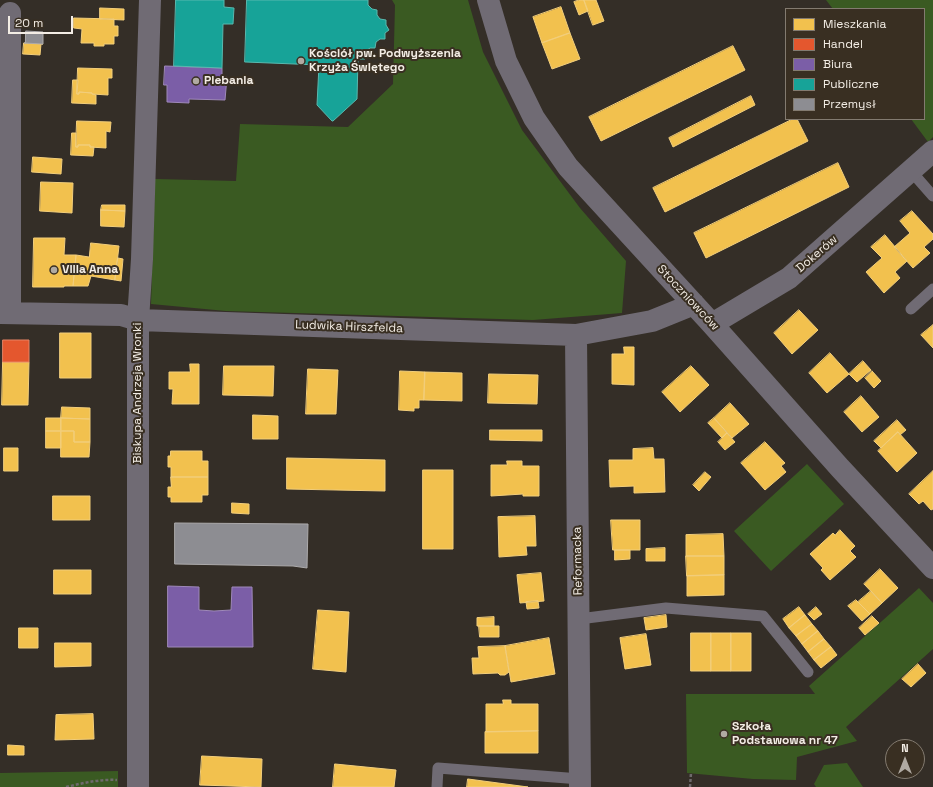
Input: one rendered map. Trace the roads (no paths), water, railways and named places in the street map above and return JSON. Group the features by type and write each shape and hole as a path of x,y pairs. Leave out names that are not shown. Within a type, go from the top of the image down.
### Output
{"street":[{"name":"Biskupa Andrzeja Wronki","path":"128,784 138,320 142,258 150,0"},
{"name":"Stoczniowców","path":"488,0 506,61 534,118 568,167 694,304 840,468 933,568"},
{"path":"5,313 10,13"},
{"name":"Dokerów","path":"712,324 789,278 933,151"},
{"name":"Ludwika Hirszfelda","path":"5,313 120,315 138,320 576,335 652,321 694,304"},
{"name":"Reformacka","path":"576,335 580,783"}],"lane":[{"path":"911,171 933,196"},
{"path":"911,309 933,289"},
{"path":"579,619 666,608 763,616 808,672"},
{"path":"437,787 438,768 580,783"}],"place":[{"name":"Kościół pw. Podwyższenia Krzyża Świętego","path":"301,61"},
{"name":"Plebania","path":"196,81"},
{"name":"Villa Anna","path":"54,270"},
{"name":"Szkoła Podstawowa nr 47","path":"724,734"}]}
